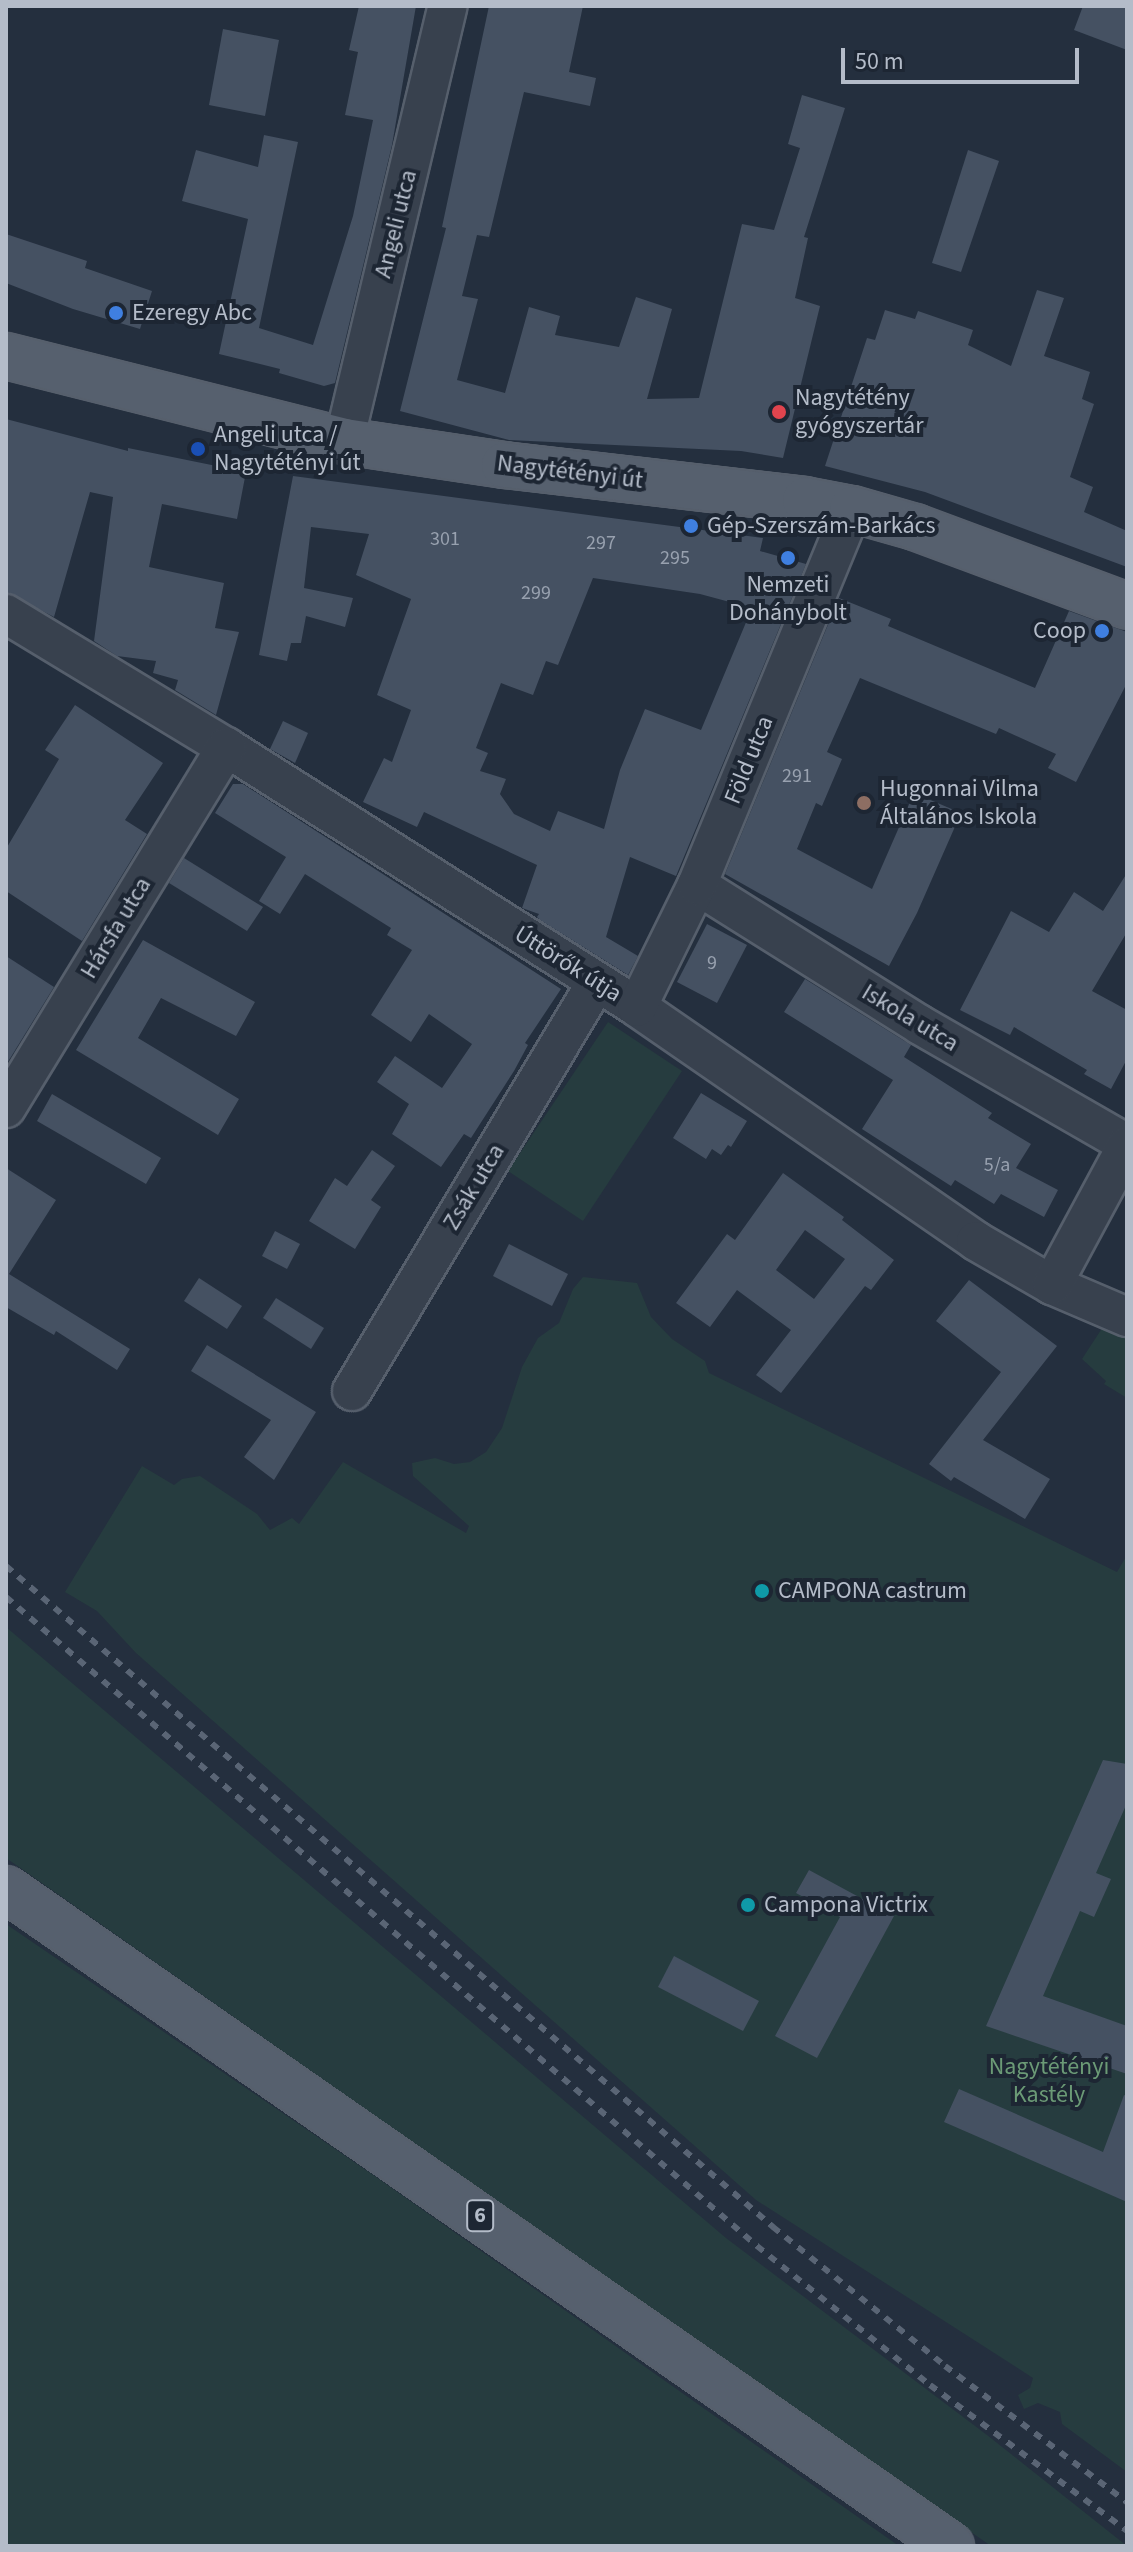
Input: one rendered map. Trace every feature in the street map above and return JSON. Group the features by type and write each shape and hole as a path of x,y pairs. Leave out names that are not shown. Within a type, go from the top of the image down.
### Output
{"main road":[{"name":"Nagytétényi út","path":"6,356 344,441 504,465 791,498 852,509 929,532 1127,606"},
{"name":"6","path":"6,1889 951,2546"}],"street":[{"name":"Angeli utca","path":"344,441 448,6"},
{"name":"Föld utca","path":"637,1007 697,885 852,509"},
{"name":"Úttörők útja","path":"6,614 226,747 637,1007 976,1241 1052,1285 1127,1317"},
{"name":"Hársfa utca","path":"6,1108 226,747"},
{"name":"Iskola utca","path":"697,885 920,1025 1127,1145"},
{"name":"Zsák utca","path":"352,1391 597,982"},
{"path":"1052,1285 1127,1145"}],"green space":[{"path":"608,1022 682,1071 583,1221 508,1171"},
{"name":"Nagytétényi Kastély","path":"583,1277 637,1283 651,1317 672,1339 705,1361 709,1373 1117,1572 1127,1555 1127,2472 1062,2424 1060,2412 1038,2403 1024,2409 1018,2395 1030,2388 1033,2378 756,2200 136,1653 97,1611 65,1592 142,1466 174,1485 182,1479 200,1476 257,1514 270,1530 292,1518 299,1524 343,1462 466,1533 469,1526 413,1476 412,1463 435,1458 454,1464 470,1462 486,1452 502,1428 522,1367 538,1338 559,1323 573,1289"},
{"path":"1110,1316 1127,1322 1127,1398 1104,1384 1106,1381 1082,1359"},
{"path":"6,1627 726,2238 987,2435 1127,2546 991,2546 6,1858"},
{"path":"6,1924 379,2179 899,2546 6,2546"}],"building":[{"path":"359,6 416,6 392,145 335,383 324,386 279,373 280,369 219,354 248,219 182,201 196,150 258,167 264,135 298,142 259,328 313,345 353,216 373,120 345,115 358,52 349,50"},
{"path":"489,6 583,6 569,72 596,78 590,106 524,92 489,237 477,235 462,296 478,299 457,380 505,393 529,307 560,316 555,335 619,347 636,297 672,309 647,399 699,398 742,224 774,230 800,148 788,144 802,95 845,108 804,237 808,238 795,298 820,306 783,458 741,451 509,440 400,411 446,228 442,227"},
{"path":"1083,6 1127,6 1127,50 1074,30"},
{"path":"223,29 279,40 265,116 209,105"},
{"path":"968,150 999,161 961,272 932,263"},
{"path":"6,234 87,261 85,268 152,291 140,329 73,309 6,283"},
{"path":"1037,290 1064,298 1044,356 1090,372 1082,399 1094,404 1070,477 1093,487 1084,512 1127,531 1127,567 925,492 825,466 867,338 875,340 885,310 915,319 918,311 973,330 968,345 1011,366"},
{"path":"6,419 128,451 128,448 246,472 237,519 162,504 149,567 224,583 215,628 239,632 216,715 175,690 178,680 153,673 156,661 117,656 94,641 113,497 90,492 54,617 6,592"},
{"path":"293,476 763,538 760,551 806,564 676,876 630,857 606,937 638,956 628,975 540,920 537,917 539,914 522,908 537,865 424,812 417,827 363,802 384,758 392,762 411,710 377,695 411,599 356,575 369,534 311,527 304,588 353,598 345,627 306,616 301,643 291,643 287,661 259,655","holes":["593,578 700,594 752,608 701,730 645,709 620,770 604,829 558,811 550,831 514,814 500,794 506,779 480,771 488,753 476,748 501,683 533,695 546,661 558,665"]},
{"path":"839,598 891,619 888,626 1035,688 1069,611 1127,632 1127,683 1076,782 1048,768 1056,754 999,728 996,734 860,678 827,752 842,759 822,806 816,803 797,849 872,889 914,793 961,813 917,913 889,966 725,874"},
{"path":"75,705 163,763 125,820 147,834 82,941 6,891 6,849 59,759 45,750"},
{"path":"283,721 308,733 295,763 270,749"},
{"path":"233,784 243,784 561,989 525,1043 528,1045 514,1071 471,1138 464,1134 441,1167 392,1134 409,1104 377,1082 395,1056 442,1088 472,1044 429,1014 411,1042 371,1015 412,950 387,935 391,928 305,874 280,914 259,901 286,857 215,813"},
{"path":"184,858 263,907 247,931 169,883"},
{"path":"1127,873 1127,932 1092,991 1127,1010 1127,1059 1111,1089 1084,1074 1087,1070 1014,1027 1010,1035 960,1010 1011,911 1049,932 1074,892 1103,911"},
{"path":"707,924 747,945 717,1003 677,982"},
{"path":"143,940 255,1002 236,1036 161,998 138,1038 239,1099 218,1135 76,1050"},
{"path":"6,956 54,987 6,1065"},
{"path":"805,979 911,1045 904,1057 992,1113 988,1118 1031,1144 1016,1168 1058,1190 1044,1217 1001,1194 994,1204 955,1180 951,1186 862,1129 893,1080 784,1012"},
{"path":"701,1093 747,1121 731,1147 728,1145 721,1155 712,1149 706,1159 673,1138"},
{"path":"52,1094 161,1158 146,1184 37,1121"},
{"path":"372,1150 395,1166 371,1200 381,1207 355,1249 309,1221 335,1178 347,1186"},
{"path":"6,1168 56,1200 9,1274 130,1349 117,1370 56,1331 54,1335 6,1307"},
{"path":"783,1173 844,1217 842,1220 894,1260 871,1290 865,1286 781,1393 756,1375 791,1330 737,1290 710,1327 676,1303 727,1234 735,1240","holes":["805,1230 845,1259 814,1299 776,1270"]},
{"path":"275,1231 300,1244 287,1269 262,1256"},
{"path":"509,1244 568,1274 552,1306 493,1276"},
{"path":"199,1278 242,1306 227,1329 184,1301"},
{"path":"969,1280 1057,1346 983,1440 1050,1479 1025,1519 954,1477 951,1481 929,1464 1001,1372 936,1321"},
{"path":"276,1298 324,1328 311,1349 263,1318"},
{"path":"207,1345 316,1412 274,1480 244,1457 271,1420 191,1371"},
{"path":"1103,1760 1127,1764 1127,1803 1096,1873 1111,1879 1094,1917 1080,1911 1043,1996 1127,2026 1127,2074 986,2026"},
{"path":"809,1870 894,1916 817,2058 775,2036 840,1917 796,1893"},
{"path":"674,1956 759,2001 743,2031 658,1987"},
{"path":"959,2089 1103,2152 1124,2095 1127,2096 1127,2202 944,2122"}],"railway":[{"path":"6,1566 773,2227 945,2366 1127,2502"},
{"path":"6,1597 757,2246 930,2385 1127,2531"}],"place":[{"name":"Ezeregy Abc","path":"116,313"},
{"name":"Nagytétény gyógyszertár","path":"779,412"},
{"name":"Angeli utca / Nagytétényi út","path":"198,449"},
{"name":"Gép-Szerszám-Barkács","path":"691,526"},
{"name":"Nemzeti Dohánybolt","path":"788,558"},
{"name":"Coop","path":"1102,631"},
{"name":"Hugonnai Vilma Általános Iskola","path":"864,803"},
{"name":"CAMPONA castrum","path":"762,1591"},
{"name":"Campona Victrix","path":"748,1905"}]}
